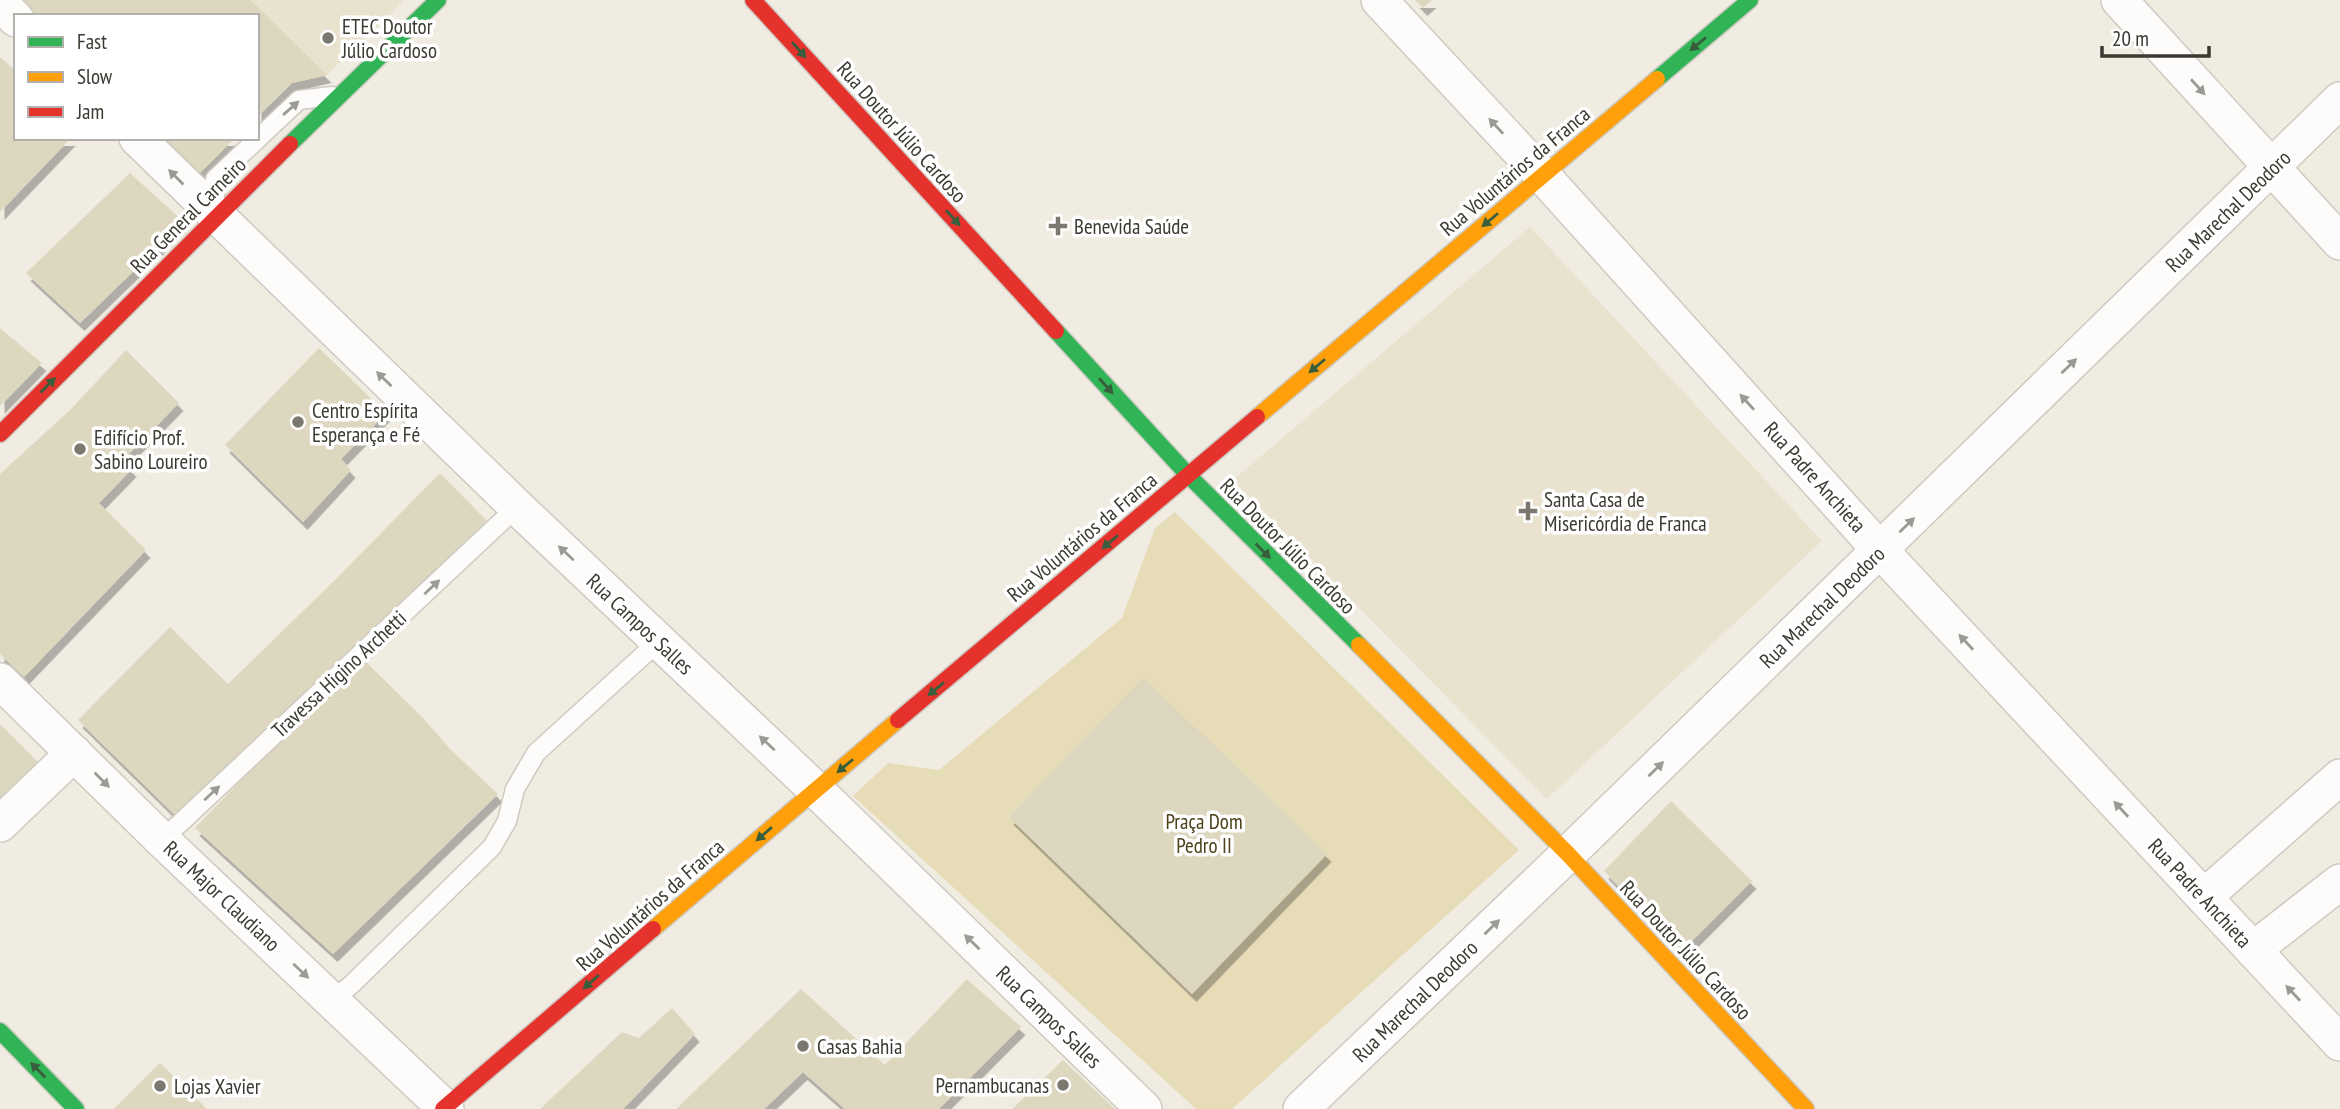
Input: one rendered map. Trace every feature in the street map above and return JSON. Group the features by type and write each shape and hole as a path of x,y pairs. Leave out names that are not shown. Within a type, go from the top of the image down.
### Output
{"street":[{"name":"Rua General Carneiro","path":"0,434 215,216 439,0"},
{"name":"Rua Doutor Júlio Cardoso","path":"753,0 1188,475 1568,854 1806,1109"},
{"name":"Rua Padre Anchieta","path":"1379,0 1543,176 1880,550 2340,1043"},
{"name":"Rua Voluntários da Franca","path":"445,1109 816,790 1750,0"},
{"path":"2119,0 2340,242"},
{"path":"0,3 14,17"},
{"name":"Rua Marechal Deodoro","path":"1301,1109 1568,854 2340,100"},
{"name":"Rua Campos Salles","path":"139,140 1144,1109"},
{"name":"Rua Major Claudiano","path":"0,681 162,840 445,1109"},
{"path":"0,824 74,753"},
{"path":"2204,897 2340,777"},
{"path":"2253,950 2340,882"},
{"path":"0,1031 76,1109"}],"lane":[{"path":"259,138 299,100 341,95"},
{"path":"215,216 215,179 256,140"},
{"name":"Travessa Higino Archetti","path":"162,840 517,507"},
{"path":"331,1000 350,986 492,847 507,821 516,789 536,753 659,641"}],"shaded area":[{"name":"ETEC Doutor Júlio Cardoso","path":"251,0 404,0 327,75"},
{"name":"Santa Casa de Misericórdia de Franca","path":"1530,227 1822,541 1547,799 1233,480"}],"green space":[{"name":"Praça Dom Pedro II","path":"1175,512 1519,850 1232,1109 1196,1109 853,796 888,763 939,770 1122,618 1155,528"}],"building":[{"path":"18,0 251,0 327,75 292,83 259,115 259,14 31,14"},
{"path":"1415,0 1432,0 1423,8"},
{"path":"0,57 14,69 14,140 69,140 0,212"},
{"path":"157,140 233,140 195,178"},
{"path":"130,173 184,222 80,323 26,273"},
{"path":"0,328 42,363 0,406"},
{"name":"Centro Espírita Esperança e Fé","path":"319,348 386,413 341,459 351,470 303,522 225,445"},
{"path":"126,350 179,403 123,460 132,469 99,503 146,550 24,677 0,654 0,474 70,410"},
{"path":"440,473 488,522 180,820 78,720 170,627 228,684"},
{"path":"360,656 423,718 452,751 498,794 333,954 195,828"},
{"path":"1143,677 1327,854 1192,994 1009,817"},
{"path":"0,724 46,770 0,813"},
{"path":"1671,801 1752,881 1680,953 1604,871"},
{"name":"Casas Bahia","path":"967,979 1021,1027 939,1109 845,1109 803,1072 764,1109 676,1109 801,989 885,1065"},
{"path":"672,1008 695,1034 623,1109 540,1109 622,1032 639,1038"},
{"name":"Pernambucanas","path":"1063,1060 1115,1109 1012,1109"},
{"name":"Lojas Xavier","path":"160,1063 207,1109 114,1109"}],"traffic: fast":[{"path":"290,144 438,0"},
{"path":"1657,79 1750,0"},
{"path":"1056,331 1188,475 1359,645"},
{"path":"0,1031 76,1109"}],"traffic: slow":[{"path":"1257,417 1657,79"},
{"path":"1359,645 1568,854 1806,1109"},
{"path":"653,929 898,720"}],"traffic: jam":[{"path":"753,0 1056,331"},
{"path":"0,434 290,144"},
{"path":"898,720 1257,417"},
{"path":"443,1109 653,929"}],"place":[{"name":"ETEC Doutor Júlio Cardoso","path":"328,38"},
{"name":"Benevida Saúde","path":"1058,226"},
{"name":"Centro Espírita Esperança e Fé","path":"298,422"},
{"name":"Edifício Prof. Sabino Loureiro","path":"80,449"},
{"name":"Santa Casa de Misericórdia de Franca","path":"1528,511"},
{"name":"Casas Bahia","path":"803,1046"},
{"name":"Pernambucanas","path":"1063,1085"},
{"name":"Lojas Xavier","path":"160,1086"}]}
